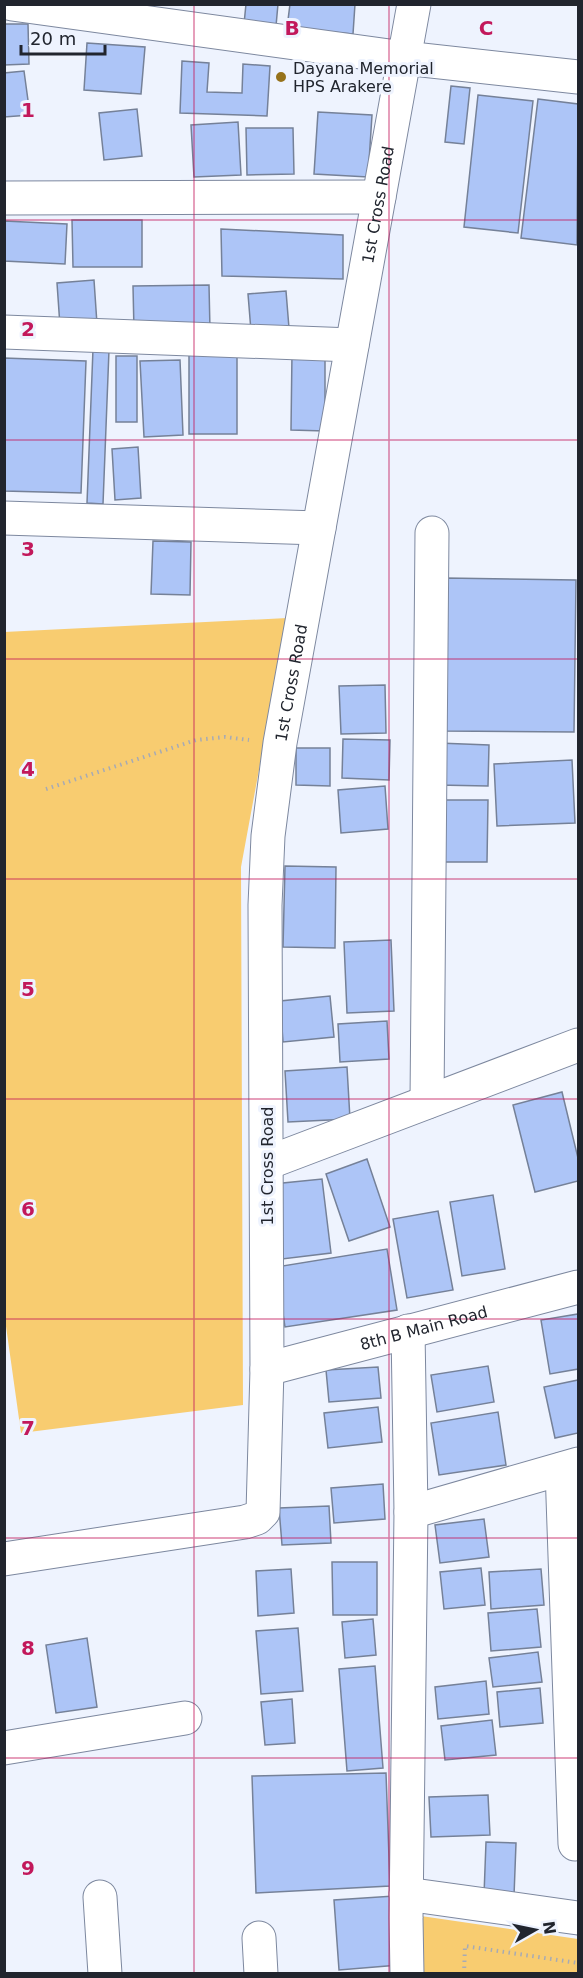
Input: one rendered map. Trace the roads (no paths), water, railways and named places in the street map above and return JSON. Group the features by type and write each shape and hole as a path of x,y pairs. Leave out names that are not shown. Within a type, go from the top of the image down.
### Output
{"street":[{"path":"12,4 404,58 579,77"},
{"name":"1st Cross Road","path":"4,1559 245,1522 256,1518 263,1512 267,1369 265,905 268,836 280,743 414,4"},
{"path":"4,198 379,197"},
{"path":"4,332 352,345"},
{"path":"4,518 319,528"},
{"path":"427,1102 432,533"},
{"path":"267,1163 579,1045"},
{"name":"8th B Main Road","path":"267,1369 579,1287"},
{"path":"407,1974 411,1512 408,1331"},
{"path":"411,1512 570,1466 575,1844"},
{"path":"4,1748 185,1718"},
{"path":"406,1894 579,1918"},
{"path":"100,1897 105,1974"},
{"path":"259,1938 261,1974"}],"place":[{"name":"Dayana Memorial HPS Arakere","path":"281,77"}]}
